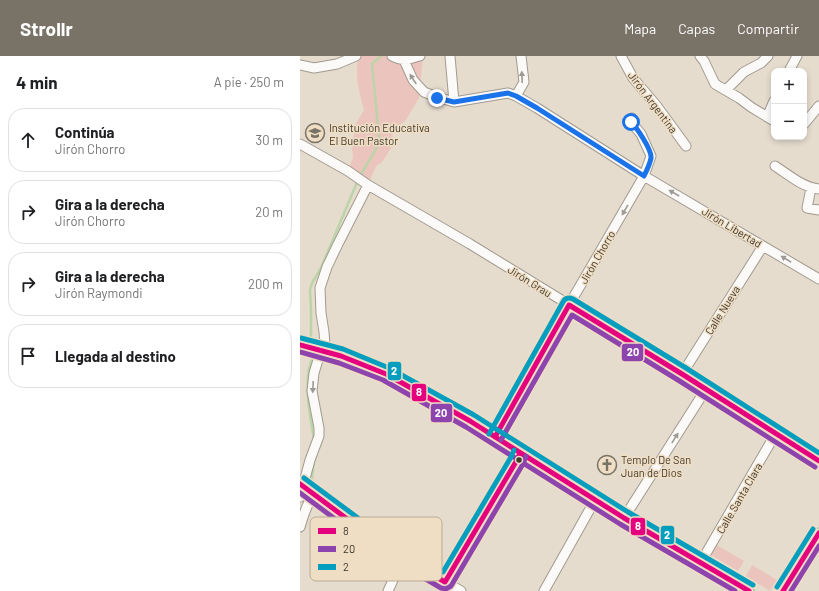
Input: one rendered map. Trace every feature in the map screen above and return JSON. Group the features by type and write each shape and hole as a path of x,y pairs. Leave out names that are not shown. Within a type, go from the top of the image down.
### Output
{"street":[{"path":"420,56 398,59 424,92 437,98 454,102 508,93 516,96 524,82 521,56"},
{"path":"450,56 454,102"},
{"name":"Jirón Argentina","path":"621,56 633,78 656,105 686,146"},
{"path":"700,56 715,84 770,119 773,104"},
{"path":"726,90 744,72 761,63 768,56"},
{"path":"790,68 797,56"},
{"path":"300,65 314,68 337,64 352,57"},
{"name":"Jirón Libertad","path":"516,96 644,176 819,279"},
{"path":"807,120 819,106"},
{"name":"Jirón Chorro","path":"495,437 644,176 651,156 641,134 631,122 632,118"},
{"name":"Jirón Grau","path":"300,144 470,244 682,374 819,461"},
{"path":"775,166 802,184 815,188 807,208 819,210"},
{"path":"300,527 309,501 307,489 312,456 319,439 319,428 312,387 316,366 325,345 320,288 327,267 368,185"},
{"name":"Calle Nueva","path":"682,374 763,246"},
{"path":"300,345 341,356 386,374 470,421 624,518 750,591"},
{"path":"624,518 706,389"},
{"name":"Calle Santa Clara","path":"701,562 776,433"},
{"path":"461,591 444,582 520,453"},
{"path":"300,497 307,489"},
{"path":"307,489 345,517"},
{"path":"544,591 595,500"},
{"path":"783,591 819,533"},
{"path":"388,591 392,581"}],"shaded area":[{"path":"359,56 423,56 419,98 406,120 393,131 391,148 382,162 376,166 368,185 348,171 353,158 352,149 355,125 364,110 357,76"},
{"path":"715,544 744,561 738,571 709,554"},
{"path":"752,565 777,580 770,591 746,576"}],"waterway":[{"path":"360,176 376,149 379,137 372,64 381,56"},
{"path":"312,345 310,290 312,283 321,268 358,180"},
{"path":"313,350 308,374 308,393 314,440"},
{"path":"305,500 311,486 314,462"}],"transit line":[{"name":"2","path":"489,434 563,302 570,298 686,368 819,453"},
{"name":"8","path":"495,437 569,305 682,374 819,461"},
{"name":"20","path":"501,440 572,315 815,467"},
{"name":"2","path":"301,338 343,349 389,368 474,415 628,512 753,585"},
{"name":"8","path":"300,345 341,356 386,374 470,421 624,518 749,591"},
{"name":"20","path":"300,352 339,363 383,380 466,427 620,524 735,591"},
{"name":"2","path":"442,571 514,450"},
{"name":"8","path":"442,580 445,582 520,453"},
{"name":"20","path":"429,581 441,588 446,589 451,586 523,464 526,456"},
{"name":"2","path":"304,478 357,517"},
{"name":"8","path":"300,484 345,517"},
{"name":"20","path":"300,493 332,517"},
{"name":"2","path":"777,587 813,529"},
{"name":"8","path":"783,591 819,533"},
{"name":"20","path":"791,591 819,546"}],"place":[{"name":"Institución Educativa El Buen Pastor","path":"315,133"},
{"name":"Templo De San Juan de Dios","path":"607,465"}],"route":[{"path":"437,98 454,102 508,93 516,96 644,176 651,159 651,153 641,134 631,122"}]}
